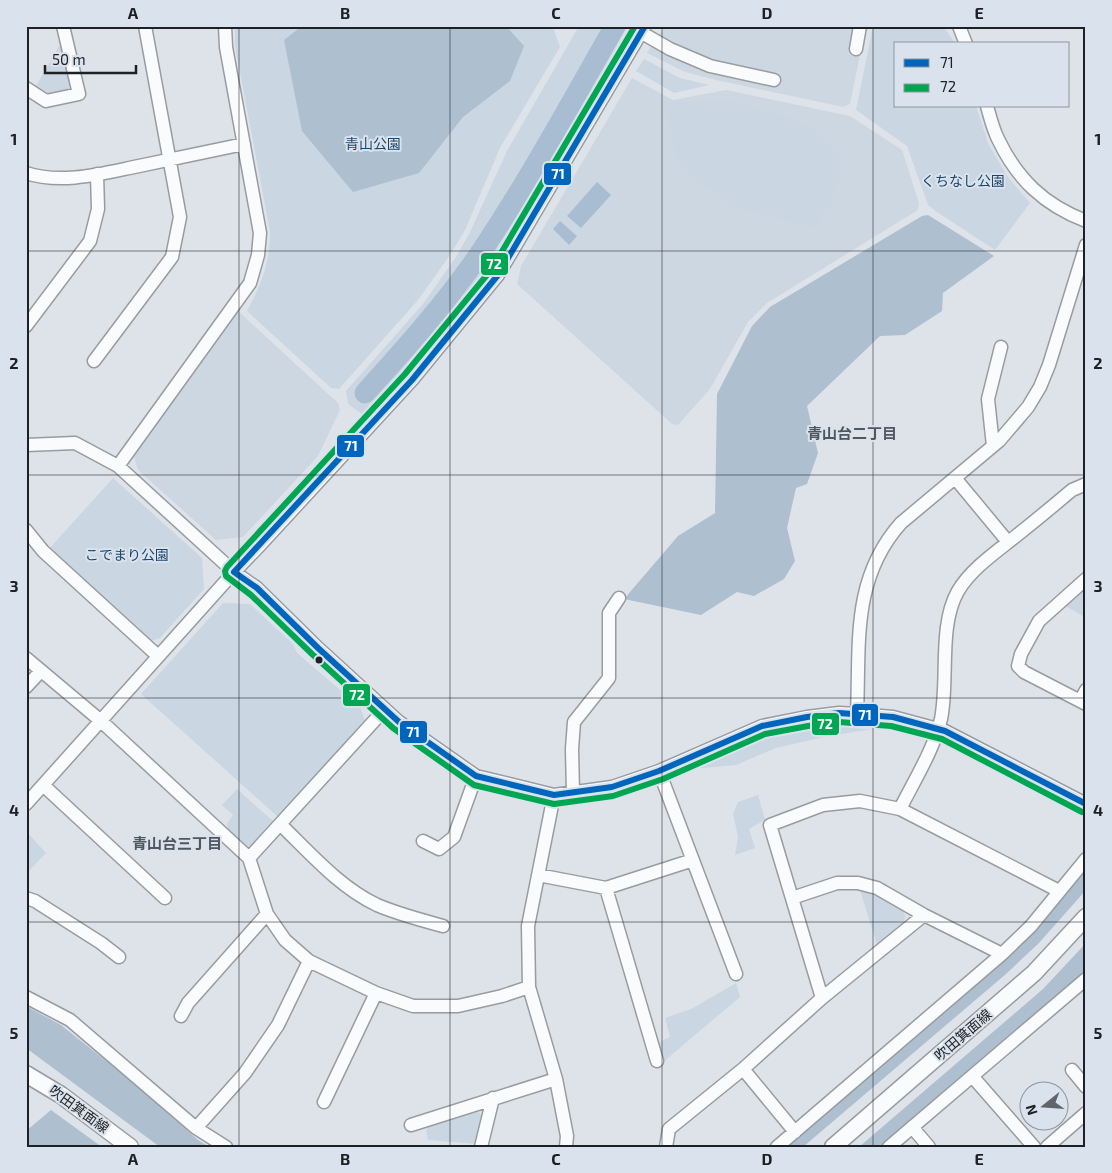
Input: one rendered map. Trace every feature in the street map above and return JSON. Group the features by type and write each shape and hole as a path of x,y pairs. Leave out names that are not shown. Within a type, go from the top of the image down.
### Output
{"main road":[{"name":"吹田箕面線","path":"833,1147 1034,973 1086,917"},
{"name":"吹田箕面線","path":"26,1074 61,1095 130,1147"}],"street":[{"path":"26,88 46,101 79,94 63,26"},
{"path":"94,361 172,257 180,217 145,26"},
{"path":"118,466 250,283 258,255 260,233 226,47 225,26"},
{"path":"856,49 860,26"},
{"path":"959,26 965,42"},
{"path":"26,804 234,572 412,380 498,275 644,30 670,49 710,66 774,80"},
{"path":"988,108 997,138 1016,172 1047,201 1074,217 1086,221"},
{"path":"26,173 33,176 67,178 98,174 244,144"},
{"path":"26,326 90,241 98,209 98,174"},
{"path":"857,714 861,611 870,572 880,550 900,523 1007,434 1028,407 1044,379 1086,245"},
{"path":"993,446 988,398 1001,347"},
{"path":"26,445 76,443 118,466 234,572 257,588 318,648 399,722 476,776 554,795 612,787 659,771 762,726 839,713 893,717 955,735 1086,804"},
{"path":"954,478 1008,542"},
{"path":"900,809 938,729 942,706 947,631 951,607 958,591 967,579 1008,542 1072,490 1086,484"},
{"path":"26,530 43,551 158,656"},
{"path":"1084,699 1024,672 1018,666 1021,654 1039,621 1086,579"},
{"path":"572,793 574,722 609,678 609,613 619,598"},
{"path":"26,658 101,721 248,858 267,914 285,940 309,961 376,993 412,1006 458,1006 502,996 529,987"},
{"path":"26,687 41,671"},
{"path":"248,858 384,709"},
{"path":"659,771 736,974"},
{"path":"423,841 439,849 454,837 476,776"},
{"path":"43,785 165,898"},
{"path":"554,795 528,926 529,987 556,1079 567,1136 566,1147"},
{"path":"822,998 770,825 823,805 860,801 900,809 1059,891"},
{"path":"280,824 344,884 376,904 443,926"},
{"path":"777,1147 1002,954 1032,926 1086,859"},
{"path":"538,875 606,888 693,860"},
{"path":"792,898 837,883 858,884 876,888 924,915 1002,954"},
{"path":"606,888 657,1061"},
{"path":"26,898 35,901 119,957"},
{"path":"181,1016 188,1003 267,914"},
{"path":"666,1147 669,1129 743,1068 822,998 924,915"},
{"path":"196,1128 245,1073 278,1025 309,961"},
{"path":"889,1147 1086,979"},
{"path":"324,1102 376,993"},
{"path":"26,997 70,1020 196,1128 226,1147"},
{"path":"743,1068 795,1132"},
{"path":"1072,1070 1086,1087"},
{"path":"972,1076 1034,1147"},
{"path":"411,1125 556,1079"},
{"path":"481,1147 493,1098"},
{"path":"1047,1147 1086,1113"},
{"path":"912,1127 929,1147"}],"shaded area":[{"path":"665,26 866,26 850,104 843,107 685,72 647,53"},
{"path":"632,78 673,100 726,90 850,116 902,150 919,203 918,210 767,303 748,322 710,389 678,425 672,424 517,284 521,266"},
{"path":"597,182 611,195 581,228 567,216"},
{"path":"560,221 577,236 569,245 553,229"},
{"path":"238,311 338,403 340,410 318,456 243,537 216,540 138,470 133,454"}],"green space":[{"name":"青山公園","path":"235,26 547,26 554,30 560,47 500,148 465,230 450,255 418,300 339,389 331,388 247,311 257,291 267,263 270,231 235,46"},
{"path":"302,26 506,26 524,46 510,81 463,117 419,173 353,192 302,131 284,40"},
{"path":"579,26 628,26 532,196 475,282 444,324 362,414 348,404 346,391 423,304 456,257 470,232 507,151"},
{"name":"くちなし公園","path":"873,26 943,26 954,42 894,42 894,108 977,108 988,143 1007,176 1030,203 995,250 928,205 907,146 856,110"},
{"path":"62,41 71,84 67,91 50,94 36,86"},
{"path":"644,59 680,78 709,85 674,93 636,71"},
{"path":"664,101 736,102 794,120 822,136 838,151 842,164 834,196 817,228 734,208 678,164"},
{"path":"928,215 994,256 943,293 942,311 905,335 880,336 807,406 818,453 807,484 796,488 787,528 795,561 784,579 754,596 737,592 701,615 624,599 678,536 715,513 717,394 752,326 770,307 922,216"},
{"name":"こでまり公園","path":"113,478 202,558 204,589 160,638 151,641 49,549"},
{"path":"1086,586 1086,618 1064,605"},
{"path":"223,603 250,604 293,644 297,653 360,707 365,720 278,817 141,694"},
{"path":"855,720 910,730 910,733 880,728 828,736 776,748 736,765 691,769 766,737 809,727"},
{"path":"237,789 274,822 251,846 243,846 228,831 227,824 233,815 222,805"},
{"path":"758,795 765,820 749,829 755,848 735,855 738,837 733,814 738,802"},
{"path":"26,831 46,853 26,874"},
{"path":"1086,867 1086,890 1039,943 1006,974 803,1147 783,1147 1035,929 1065,895"},
{"path":"860,890 873,894 903,910 905,917 903,924 877,945"},
{"path":"1086,943 1086,970 1074,982 880,1147 859,1147 1043,989"},
{"path":"736,983 740,997 663,1062 659,1046 661,1041 670,1037 665,1018 691,1009"},
{"path":"26,1006 61,1025 130,1080 198,1140 209,1147 160,1147 26,1048"},
{"path":"51,1110 102,1147 26,1147 26,1131"},
{"path":"477,1110 482,1116 476,1144 428,1140 426,1131 430,1124"}],"waterway":[{"path":"365,393 439,309 479,255 532,171 615,26"}],"transit line":[{"name":"72","path":"635,26 491,270 405,374 227,567 225,571 226,576 251,595 393,728 474,785 554,804 613,796 663,779 765,734 839,722 891,726 942,739 1082,812"},
{"name":"71","path":"234,572 412,380 498,275 645,26"},
{"name":"71","path":"234,572 257,588 318,648 399,722 476,776 554,795 612,787 659,771 762,726 839,713 893,717 945,731 1086,804"}],"district":[{"name":"青山台二丁目","path":"852,434"},
{"name":"青山台三丁目","path":"177,844"}]}
